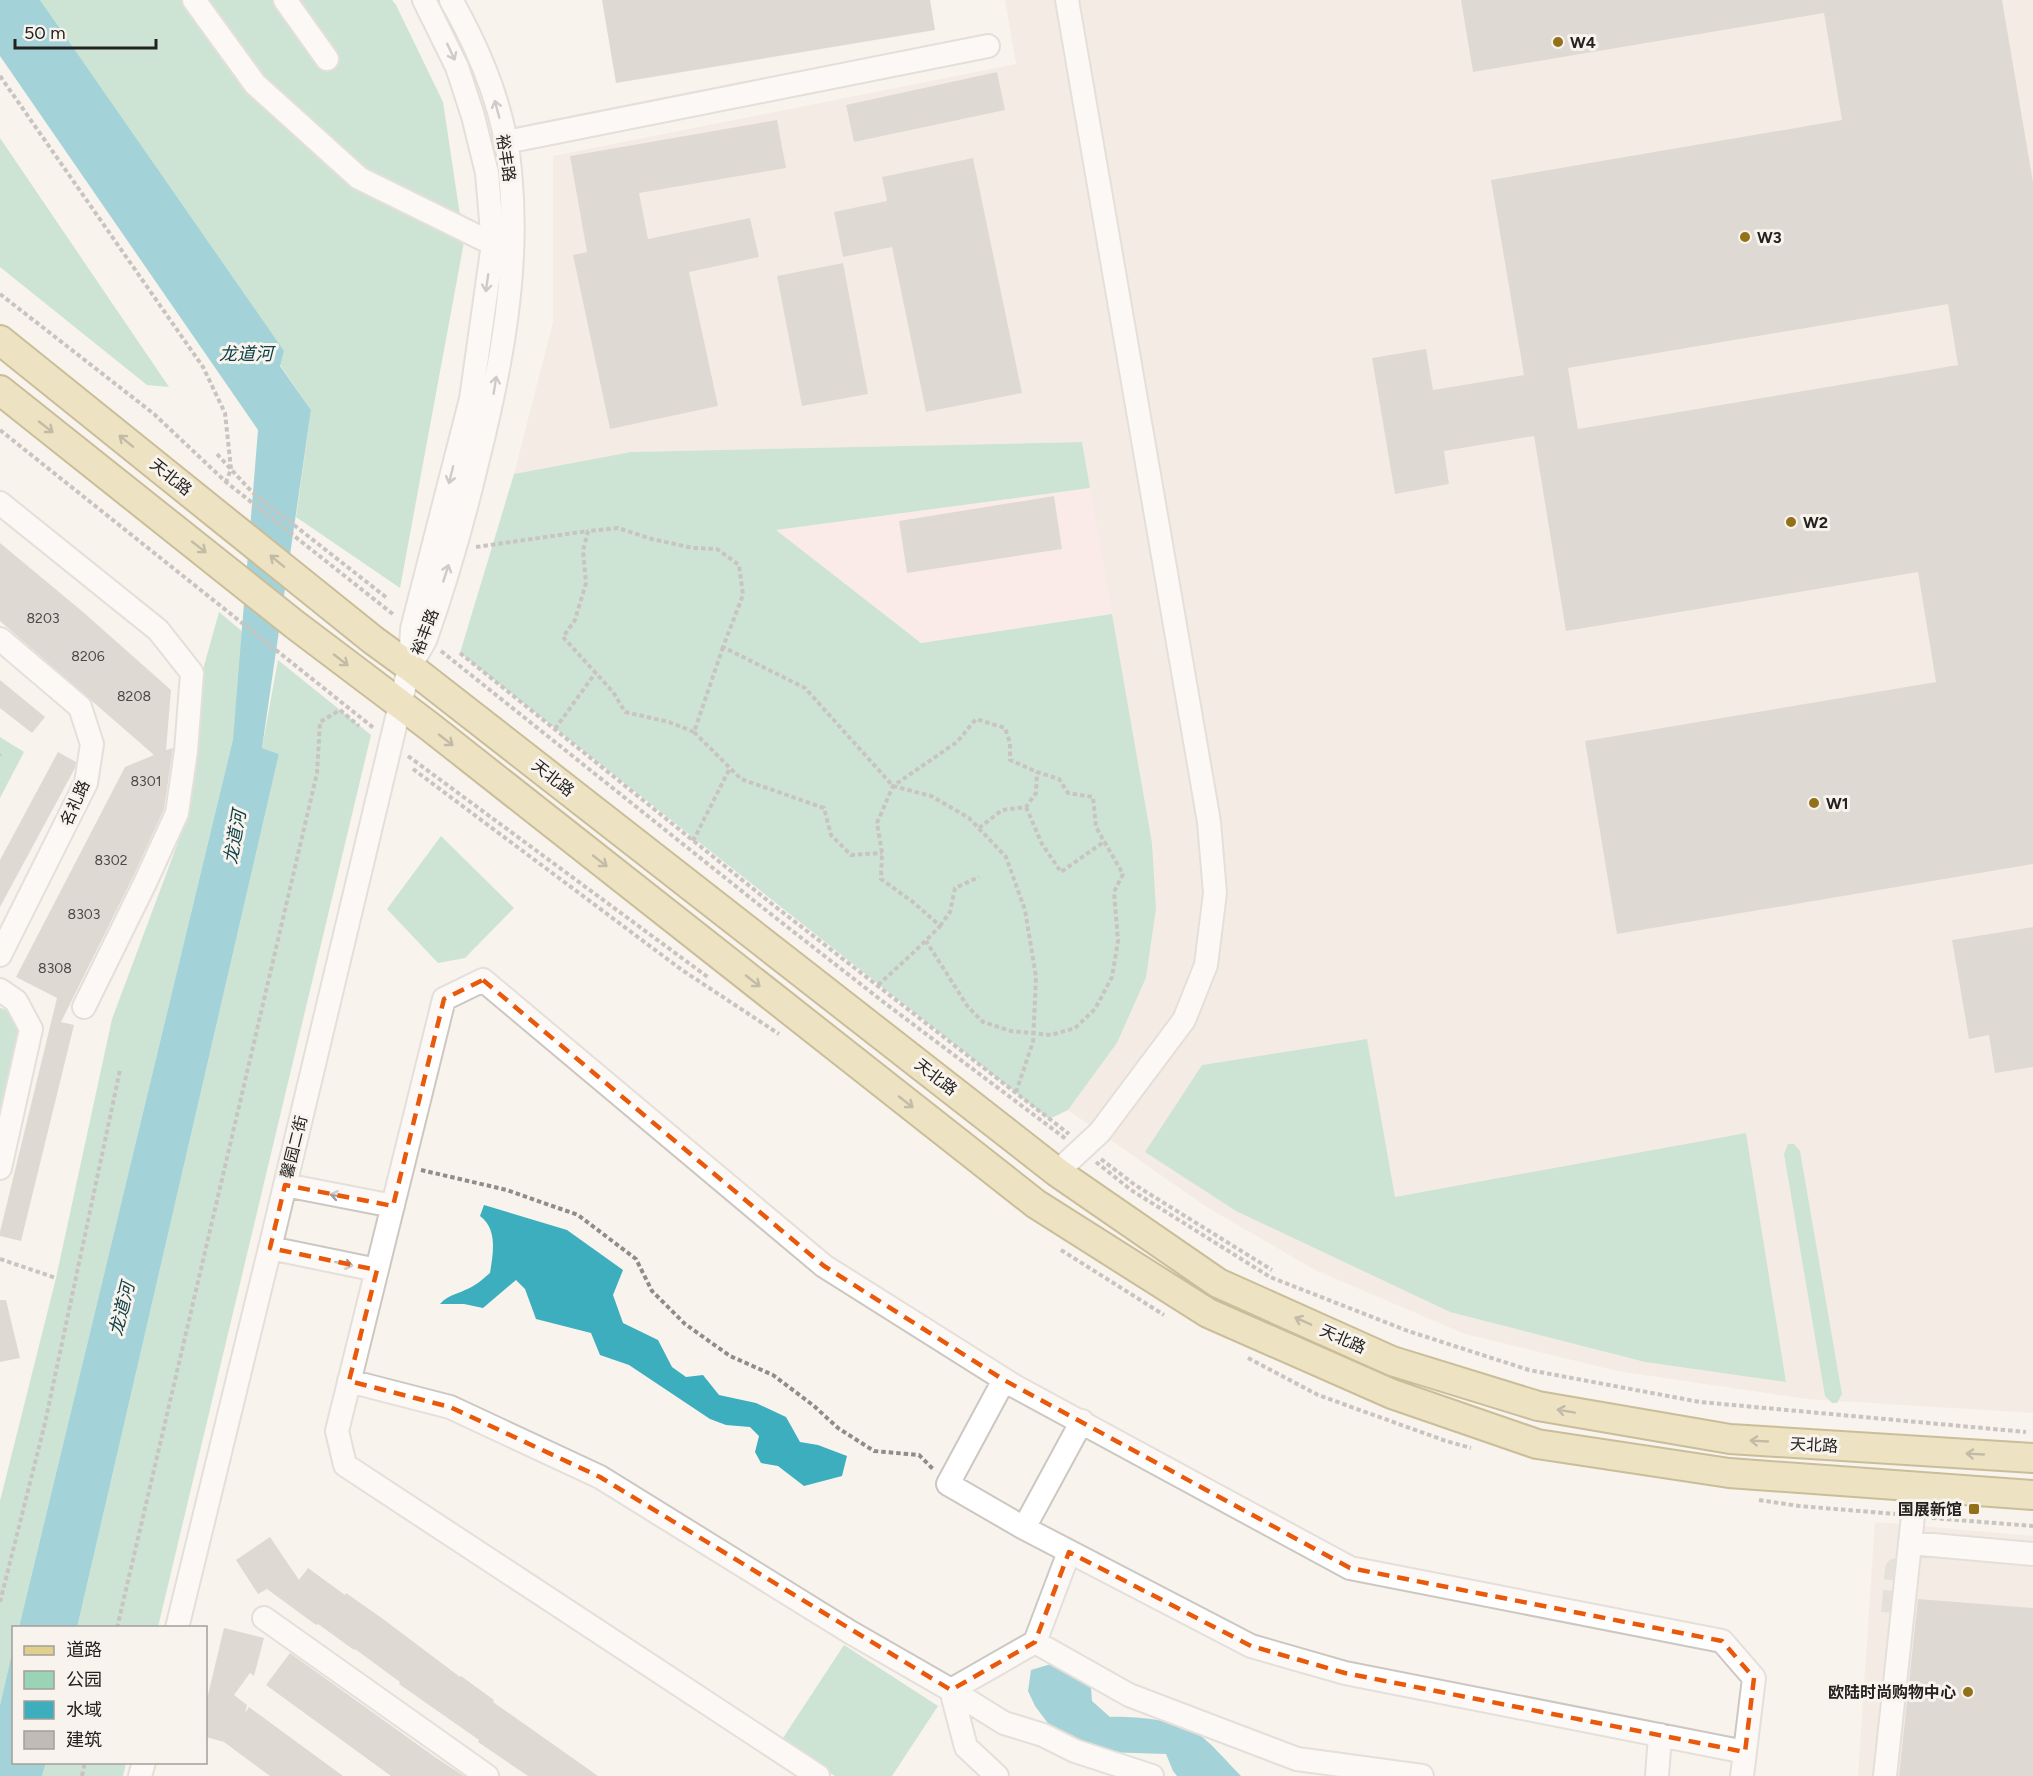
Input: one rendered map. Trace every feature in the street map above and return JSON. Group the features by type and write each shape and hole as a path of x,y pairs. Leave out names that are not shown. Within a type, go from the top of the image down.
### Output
{"main road":[{"name":"天北路","path":"0,340 374,640 1057,1172 1218,1282 1392,1361 1538,1406 1730,1440 2033,1458"},
{"name":"天北路","path":"0,390 294,624 429,726 1036,1204 1208,1313 1392,1394 1537,1444 1729,1473 2033,1495"}],"street":[{"path":"194,0 255,84 359,178 492,244"},
{"path":"285,0 327,59"},
{"name":"裕丰路","path":"410,667 471,399 492,244 487,173 472,116 457,67 424,0"},
{"name":"裕丰路","path":"419,634 464,517 491,408 506,318 513,246 510,171 506,142 495,101 480,60 451,0"},
{"path":"1057,1172 1084,1149 1127,1098 1184,1020 1206,965 1215,893 1209,822 1067,0"},
{"path":"506,142 988,46"},
{"path":"0,503 158,630 192,673 186,751 177,813 146,883 84,1006"},
{"name":"名礼路","path":"0,639 80,707 92,744 86,783 0,955"},
{"name":"馨园二街","path":"177,1626 410,667"},
{"path":"818,1776 345,1465 337,1431 444,999 483,980 824,1266 1004,1380 1350,1568 1722,1641 1754,1678 1742,1776"},
{"path":"0,990 16,1001 31,1029 0,1168"},
{"path":"285,1185 393,1206"},
{"path":"270,1248 377,1270"},
{"path":"1004,1380 948,1484 1024,1528 1251,1646 1344,1673 1745,1752"},
{"path":"349,1381 450,1407 600,1477 850,1632 1004,1723 1043,1735 1075,1751 1152,1776"},
{"path":"1024,1528 1082,1421"},
{"path":"1885,1776 1916,1488"},
{"path":"1910,1543 2033,1554"},
{"path":"951,1690 1035,1642 1069,1552"},
{"path":"264,1618 487,1776"},
{"path":"1035,1642 1129,1695 1297,1759 1422,1776"},
{"path":"951,1690 966,1747 997,1776"},
{"path":"1657,1776 1660,1735"}],"path":[{"path":"0,76 203,367 225,412 231,469 226,482"},
{"path":"0,294 154,414 226,482 767,911 1084,1149 1135,1185 1272,1270"},
{"path":"0,430 223,606 391,743 687,964"},
{"path":"217,454 252,492 387,598"},
{"path":"476,547 618,528 652,539 693,548 717,549 739,565 743,595 694,732"},
{"path":"588,531 583,551 586,583 575,620 563,637 613,692 625,712 669,722 694,732 741,779 824,808 831,835 851,855 882,853"},
{"path":"723,647 806,688 893,786 931,796 969,818 1006,856 1025,910 1036,977 1033,1042 1016,1092"},
{"path":"460,653 693,841 1016,1092 1131,1190 1270,1276 1408,1331 1529,1370 1700,1402 2033,1433"},
{"path":"555,729 596,672"},
{"path":"117,1626 317,773 320,722 340,710 359,726"},
{"path":"926,941 968,1007 983,1022 1011,1031 1052,1035 1075,1028 1095,1009 1113,977 1118,941 1114,892 1123,874 1096,827 1093,797 1068,793 1059,779 1010,760 1010,743 1005,728 976,719 957,742 893,786 877,823 882,853 881,879 914,902 940,926"},
{"path":"693,841 729,768"},
{"path":"979,828 1002,810 1026,807 1036,793 1037,772"},
{"path":"1026,807 1042,844 1061,872 1105,841"},
{"path":"878,985 940,926 950,912 955,888 979,877"},
{"path":"0,1602 45,1423 120,1070"},
{"path":"403,1166 507,1190 578,1215 636,1259 652,1291 694,1330 730,1356 773,1375 814,1406 838,1428 874,1451 919,1455 948,1484"},
{"path":"0,1259 56,1278"}],"highlighted area":[{"path":"483,980 824,1266 1004,1380 1350,1568 1722,1641 1754,1678 1745,1752 1345,1673 1251,1646 1069,1552 1035,1642 951,1690 600,1477 450,1407 349,1381 377,1270 270,1248 285,1185 393,1206 444,999"}],"shaded area":[{"path":"1005,0 2033,0 2033,1413 1807,1399 1617,1371 1465,1334 1315,1270 1205,1206 1068,1110 1117,1043 1146,979 1156,909 1082,442 631,452 514,474 553,322 553,156 1016,64"},
{"path":"1090,488 1112,614 921,643 775,530"},
{"name":"欧陆时尚购物中心","path":"1875,1522 2033,1536 2033,1776 1858,1776"}],"green space":[{"path":"40,0 392,0 396,5 443,102 464,242 400,588 296,517 311,410"},
{"path":"0,138 169,387 147,385 0,267"},
{"path":"1082,442 1090,488 776,530 921,643 1112,614 1152,843 1156,909 1146,978 1117,1043 1068,1110 1049,1119 460,653 514,474 631,452"},
{"path":"219,612 243,632 233,739 19,1626 12,1626 12,1653 0,1705 0,1501 56,1278 112,1019 180,837 204,666"},
{"path":"278,660 371,735 158,1626 77,1626 279,754 262,748"},
{"path":"0,737 24,752 0,798"},
{"path":"441,836 514,908 465,958 438,963 387,909"},
{"path":"0,1008 12,1016 19,1030 0,1109"},
{"path":"1367,1039 1395,1197 1746,1133 1786,1382 1645,1362 1450,1312 1236,1211 1145,1152 1202,1065"},
{"path":"1788,1144 1794,1144 1800,1151 1842,1394 1837,1403 1832,1403 1825,1396 1784,1154"},
{"path":"844,1645 938,1706 892,1776 835,1776 781,1741"},
{"path":"46,1764 126,1764 123,1776 42,1776"}],"water":[{"name":"龙道河","path":"0,0 40,0 284,351 280,366 311,410 262,748 279,754 77,1626 19,1626 233,739 258,430 0,56"},
{"path":"484,1205 567,1230 623,1270 613,1295 623,1323 658,1340 672,1367 686,1377 703,1375 719,1395 756,1403 786,1417 800,1442 818,1445 847,1456 842,1476 804,1486 778,1466 761,1463 755,1452 759,1436 750,1427 726,1425 710,1419 629,1365 600,1355 591,1333 536,1319 525,1289 516,1280 483,1308 464,1304 440,1304 449,1297 475,1285 490,1273 493,1242 490,1228 480,1216"},
{"path":"12,1653 12,1764 46,1764 42,1776 0,1776 0,1705"},
{"path":"1051,1664 1078,1675 1091,1688 1092,1701 1110,1717 1153,1719 1193,1730 1241,1776 1177,1776 1166,1754 1103,1752 1053,1730 1035,1706 1028,1691 1031,1670"}],"building":[{"path":"602,0 930,0 935,30 616,83"},
{"path":"1461,0 2002,0 2033,182 2033,864 1617,934 1585,741 1936,682 1918,572 1566,631 1534,436 1444,451 1449,484 1395,494 1372,358 1426,349 1433,390 1524,375 1491,180 1842,120 1824,13 1473,72","holes":["1948,304 1958,365 1578,429 1568,368"]},
{"path":"997,72 1005,110 854,142 846,105"},
{"path":"777,120 786,168 639,193 648,239 750,218 759,257 689,272 718,406 610,429 573,255 587,252 570,156"},
{"path":"973,158 1022,393 926,412 892,247 843,257 834,212 887,201 882,177"},
{"path":"843,263 868,394 802,406 777,276"},
{"path":"1054,496 1062,549 907,573 899,521"},
{"path":"0,543 171,690 166,750 173,748 164,809 61,1022 74,1025 21,1241 0,1236 0,1232 57,998 16,977 125,767 154,755 0,621"},
{"path":"0,680 45,717 32,733 0,708"},
{"path":"58,752 76,762 75,768 0,907 0,860"},
{"path":"2033,927 2033,1067 1995,1073 1989,1035 1969,1039 1952,940"},
{"path":"0,1300 6,1300 20,1358 0,1362"},
{"path":"270,1537 299,1580 308,1568 383,1619 494,1700 493,1702 598,1776 528,1776 478,1742 479,1740 399,1684 400,1682 355,1649 318,1624 316,1625 267,1589 258,1594 236,1560"},
{"name":"欧陆时尚购物中心","path":"1918,1599 2033,1608 2033,1776 1899,1776"},
{"path":"224,1628 264,1638 254,1676 250,1673 234,1695 247,1705 245,1713 249,1707 343,1776 270,1776 224,1742 207,1737 208,1695"},
{"path":"290,1653 464,1776 391,1776 266,1685"}],"tunnel":[{"path":"1892,1613 1896,1569 1907,1569"}],"place":[{"name":"W4","path":"1558,42"},
{"name":"W3","path":"1745,237"},
{"name":"W2","path":"1791,522"},
{"name":"W1","path":"1814,803"},
{"name":"国展新馆","path":"1974,1509"},
{"name":"欧陆时尚购物中心","path":"1968,1692"}]}
